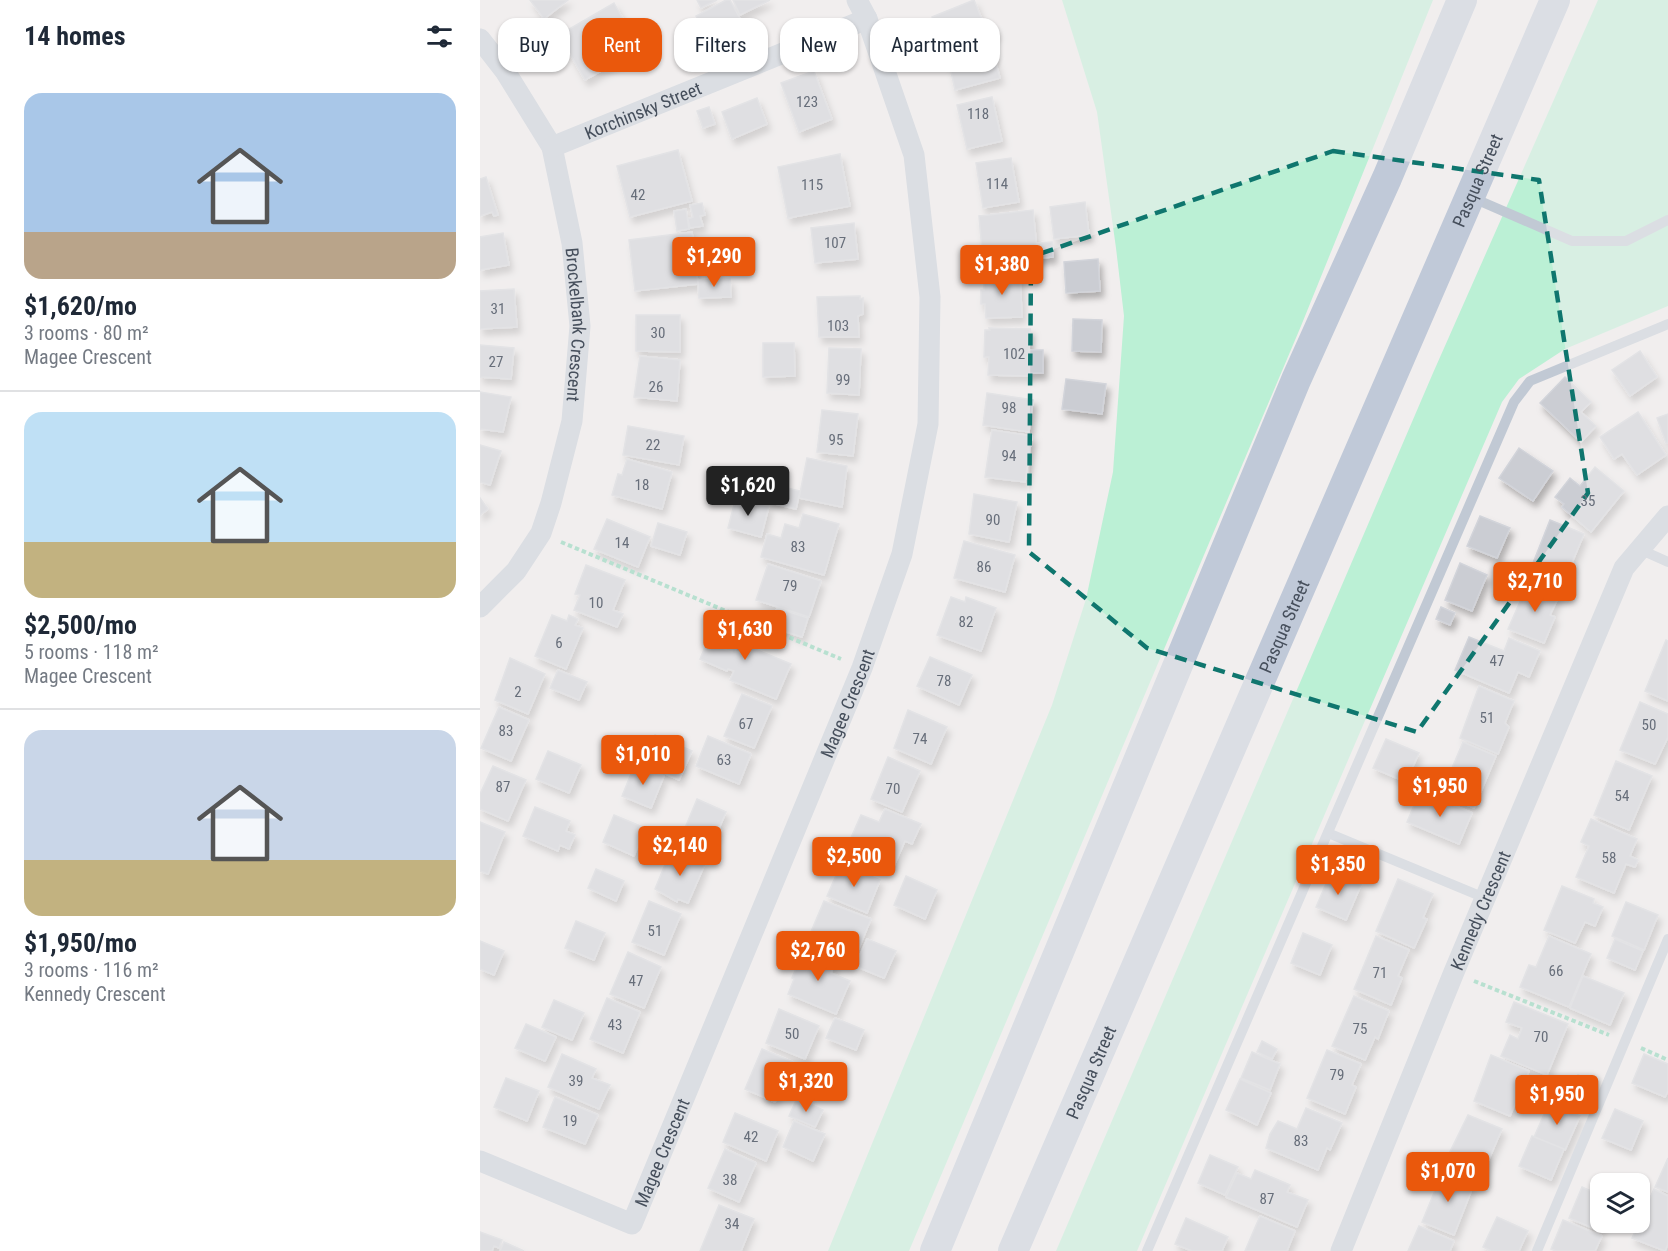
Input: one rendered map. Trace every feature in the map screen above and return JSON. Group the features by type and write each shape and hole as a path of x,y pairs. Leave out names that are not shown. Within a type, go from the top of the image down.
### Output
{"main road":[{"path":"935,1251 1296,380 1387,178 1462,0"},
{"name":"Pasqua Street","path":"1013,1251 1555,0"}],"street":[{"name":"Magee Crescent","path":"480,1161 632,1224 862,668 902,554 928,424 930,297 914,155 867,19 857,0"},
{"name":"Korchinsky Street","path":"552,147 867,19"},
{"name":"Brockelbank Crescent","path":"480,39 505,71 552,147 572,243 580,326 572,421 541,533 516,571 480,607"},
{"name":"Kennedy Crescent","path":"1341,1251 1454,972 1624,568 1668,516"}],"lane":[{"path":"1470,196 1572,241 1626,242 1668,220"},
{"path":"1148,1251 1514,402 1530,381 1668,324"},
{"path":"1639,549 1668,562"},
{"path":"1328,833 1485,898"},
{"path":"1537,1251 1668,939"}],"path":[{"path":"541,533 862,668"},
{"path":"1454,972 1668,1060"}],"highlighted area":[{"path":"1333,151 1539,180 1588,493 1417,732 1147,648 1029,552 1031,257"}],"green space":[{"path":"1062,0 1433,0 1301,326 909,1251 828,1251 1052,705 1086,599 1113,472 1124,316 1097,112"},
{"path":"1598,0 1668,0 1668,306 1565,349 1519,379 1502,402 1137,1251 1056,1251 1433,373"}],"building":[{"path":"530,0 568,0 545,18"},
{"path":"697,0 717,0 701,8"},
{"path":"730,0 740,18 697,18 696,16"},
{"path":"733,0 770,0 740,15"},
{"path":"974,0 981,18 932,18"},
{"path":"614,3 622,18 588,18"},
{"path":"582,22 582,72 599,72 585,80 570,54 570,29"},
{"path":"814,72 832,119 799,132 781,83"},
{"path":"951,72 998,72 1000,78 955,90"},
{"path":"992,97 1002,141 967,149 957,105"},
{"path":"757,98 767,124 732,139 722,112"},
{"path":"709,107 715,124 703,128 697,111"},
{"path":"678,150 692,201 630,217 617,166"},
{"path":"840,154 850,206 788,218 778,167"},
{"path":"1011,158 1019,202 983,208 976,163"},
{"path":"486,177 498,215 494,216 492,212 480,216 480,179"},
{"path":"1085,202 1089,235 1054,239 1050,207"},
{"path":"702,203 705,215 700,216 703,226 690,228 688,219 693,217 690,205"},
{"path":"686,209 689,229 677,231 674,211"},
{"path":"1033,210 1038,259 987,265 985,251 982,251 979,216"},
{"path":"854,223 858,259 815,263 811,228"},
{"path":"692,232 698,284 635,291 629,240"},
{"path":"503,233 509,265 480,270 480,237"},
{"path":"1052,242 1053,257 1039,258 1038,243"},
{"path":"1098,259 1100,291 1066,293 1064,262"},
{"path":"1020,274 1022,317 986,318 985,304 981,304 984,276"},
{"path":"730,279 731,297 699,298 698,280"},
{"path":"514,289 517,327 480,329 480,291"},
{"path":"860,296 860,299 863,298 863,314 858,316 859,337 819,337 817,297"},
{"path":"636,315 680,315 680,352 636,351"},
{"path":"1073,319 1102,320 1101,352 1072,351"},
{"path":"989,328 1030,329 1029,350 1043,350 1043,373 1029,373 1029,376 988,375 989,357 984,357 985,330 990,330"},
{"path":"763,343 794,343 795,376 763,377"},
{"path":"480,345 514,348 511,379 480,377"},
{"path":"829,348 861,349 859,395 827,393"},
{"path":"1640,351 1657,377 1630,396 1612,370"},
{"path":"640,356 680,360 677,401 634,397"},
{"path":"1565,377 1591,402 1581,412 1596,426 1581,442 1540,403"},
{"path":"1066,379 1106,384 1102,414 1062,409"},
{"path":"480,392 511,397 503,432 480,429"},
{"path":"987,393 1033,400 1029,432 983,425"},
{"path":"822,410 858,414 853,456 817,452"},
{"path":"1638,412 1666,455 1637,475 1622,454 1614,459 1600,437"},
{"path":"1668,414 1668,443 1666,443 1657,418"},
{"path":"628,426 684,436 679,465 623,455"},
{"path":"992,430 1032,436 1025,482 985,477"},
{"path":"480,445 501,451 490,485 480,482"},
{"path":"1519,448 1553,471 1533,501 1499,478"},
{"path":"807,458 847,466 842,507 799,498"},
{"path":"627,459 672,472 662,509 612,495 618,474 622,475"},
{"path":"1595,467 1624,491 1591,532 1562,507 1564,504 1555,497 1570,478 1580,486"},
{"path":"771,484 800,491 796,509 767,502"},
{"path":"974,494 1017,502 1009,542 969,534"},
{"path":"736,497 769,506 761,537 728,528"},
{"path":"480,498 488,509 480,515"},
{"path":"803,514 839,524 824,575 761,557 767,534 781,538 785,524 799,528"},
{"path":"1480,516 1510,528 1497,558 1467,546"},
{"path":"607,519 650,537 638,567 594,549"},
{"path":"1550,520 1584,534 1564,582 1531,568"},
{"path":"658,523 687,532 680,555 651,546"},
{"path":"964,541 1015,555 1005,592 954,578"},
{"path":"1460,563 1487,575 1472,611 1445,600"},
{"path":"768,564 821,581 809,617 756,600"},
{"path":"586,565 625,580 613,610 623,614 617,627 574,610 580,595 575,594"},
{"path":"1529,581 1560,594 1550,615 1555,617 1544,643 1508,629"},
{"path":"951,597 965,602 966,597 996,608 981,651 937,635"},
{"path":"1441,607 1455,613 1450,625 1436,619"},
{"path":"777,608 808,618 802,637 771,627"},
{"path":"552,615 567,621 569,615 578,619 575,625 583,628 566,669 535,656"},
{"path":"717,617 745,629 735,651 741,653 745,645 791,664 776,699 730,680 734,671 728,669 727,671 700,659 707,642 732,652 708,640"},
{"path":"1469,637 1504,651 1509,638 1540,651 1529,677 1518,672 1509,693 1455,670"},
{"path":"1666,640 1668,641 1668,701 1645,691"},
{"path":"930,657 972,675 959,705 917,686"},
{"path":"510,658 545,674 528,714 495,700"},
{"path":"558,670 587,682 579,700 550,688"},
{"path":"1479,686 1514,701 1505,723 1509,727 1498,754 1460,738"},
{"path":"742,694 772,706 754,748 724,736"},
{"path":"1640,702 1668,714 1668,737 1655,764 1620,750"},
{"path":"499,707 529,720 511,761 481,748"},
{"path":"908,710 947,727 931,764 894,748"},
{"path":"655,735 692,751 679,780 642,763"},
{"path":"708,736 751,754 739,784 696,766"},
{"path":"1386,739 1419,753 1406,782 1373,768"},
{"path":"1463,742 1496,756 1474,808 1441,794"},
{"path":"548,751 581,765 569,793 536,779"},
{"path":"888,757 920,771 902,812 871,799"},
{"path":"1616,761 1652,776 1629,830 1594,815"},
{"path":"635,764 664,776 651,808 622,796"},
{"path":"493,766 526,780 508,821 480,809 480,794"},
{"path":"1420,791 1472,813 1459,844 1407,822"},
{"path":"697,799 726,812 709,852 680,840"},
{"path":"535,807 570,821 566,831 575,835 569,849 560,845 558,851 523,836"},
{"path":"885,809 921,824 912,844 905,841 893,868 846,849 861,815 879,822"},
{"path":"614,815 645,828 634,856 603,842"},
{"path":"1591,819 1637,839 1630,856 1638,860 1635,867 1626,864 1614,893 1576,877 1589,846 1581,842"},
{"path":"480,822 505,832 488,874 480,871"},
{"path":"671,850 705,864 688,903 678,899 677,902 655,889"},
{"path":"841,864 880,880 867,913 827,896"},
{"path":"596,869 624,881 616,901 588,888"},
{"path":"1331,872 1361,885 1346,920 1316,907"},
{"path":"906,876 937,890 925,919 894,905"},
{"path":"1398,879 1433,894 1423,918 1427,919 1414,948 1376,931"},
{"path":"1562,886 1594,899 1593,903 1603,907 1595,926 1585,922 1575,943 1544,930"},
{"path":"649,901 681,914 664,955 632,942"},
{"path":"824,901 871,919 857,953 810,934"},
{"path":"1626,902 1658,915 1644,950 1612,936"},
{"path":"576,921 605,933 594,960 565,948"},
{"path":"1303,933 1332,945 1320,975 1291,963"},
{"path":"1376,936 1409,950 1398,976 1402,978 1391,1005 1354,989"},
{"path":"1549,936 1591,954 1569,1007 1520,987 1529,965 1536,967"},
{"path":"867,939 896,951 884,978 855,966"},
{"path":"1615,939 1643,951 1635,970 1607,958"},
{"path":"480,941 504,951 494,975 480,969"},
{"path":"805,947 836,960 831,973 850,981 836,1014 788,994"},
{"path":"628,952 661,967 644,1008 610,994"},
{"path":"1583,976 1624,993 1610,1025 1570,1008"},
{"path":"1354,996 1389,1011 1378,1039 1375,1037 1365,1060 1332,1046"},
{"path":"607,998 640,1012 623,1053 590,1039"},
{"path":"554,1000 584,1013 572,1040 542,1027"},
{"path":"1514,1002 1568,1024 1547,1075 1501,1056 1510,1035 1518,1039 1522,1028 1506,1022"},
{"path":"779,1009 819,1026 805,1059 766,1043"},
{"path":"835,1018 864,1030 856,1050 826,1038"},
{"path":"526,1024 556,1037 545,1061 515,1048"},
{"path":"1262,1041 1277,1049 1272,1059 1257,1052"},
{"path":"762,1049 793,1062 775,1102 745,1089"},
{"path":"1327,1050 1361,1064 1352,1085 1356,1087 1345,1114 1307,1098"},
{"path":"1252,1052 1280,1064 1270,1090 1241,1078"},
{"path":"562,1054 596,1069 592,1078 610,1085 599,1109 548,1087"},
{"path":"1644,1054 1668,1064 1668,1091 1665,1097 1632,1083"},
{"path":"1491,1055 1529,1071 1510,1116 1474,1101"},
{"path":"1578,1075 1594,1081 1589,1093 1573,1087"},
{"path":"506,1078 539,1091 527,1121 494,1107"},
{"path":"1240,1079 1271,1093 1257,1125 1226,1110"},
{"path":"555,1097 598,1115 585,1144 543,1127"},
{"path":"797,1098 823,1110 815,1127 789,1116"},
{"path":"1549,1103 1580,1116 1565,1150 1534,1137"},
{"path":"1306,1108 1342,1123 1330,1150 1327,1148 1318,1170 1266,1148 1270,1134 1278,1121 1297,1129"},
{"path":"1615,1109 1643,1121 1631,1150 1602,1138"},
{"path":"735,1113 778,1131 766,1161 723,1142"},
{"path":"1468,1115 1502,1129 1480,1180 1444,1164"},
{"path":"794,1121 825,1134 813,1161 783,1147"},
{"path":"1532,1136 1564,1149 1551,1180 1519,1166"},
{"path":"725,1149 756,1163 739,1202 708,1188"},
{"path":"1210,1155 1238,1167 1225,1195 1198,1183"},
{"path":"1668,1158 1668,1192 1655,1187"},
{"path":"1255,1170 1290,1185 1287,1192 1308,1200 1297,1227 1226,1197 1237,1173 1251,1179"},
{"path":"1443,1171 1474,1184 1454,1235 1422,1222"},
{"path":"1582,1187 1590,1191 1590,1227 1569,1218"},
{"path":"1654,1189 1668,1196 1668,1244 1665,1251 1632,1238 1634,1233 1650,1233 1650,1198"},
{"path":"719,1205 754,1219 741,1251 700,1251"},
{"path":"1260,1216 1295,1231 1287,1251 1245,1251"},
{"path":"1497,1217 1528,1231 1519,1251 1491,1251 1483,1247"},
{"path":"1186,1218 1228,1237 1222,1251 1192,1251 1175,1244"},
{"path":"1563,1220 1602,1236 1595,1251 1551,1249"},
{"path":"1419,1226 1454,1241 1450,1251 1408,1251"},
{"path":"480,1232 502,1240 499,1248 494,1246 492,1251 480,1251"},
{"path":"504,1242 524,1251 500,1251"}]}
